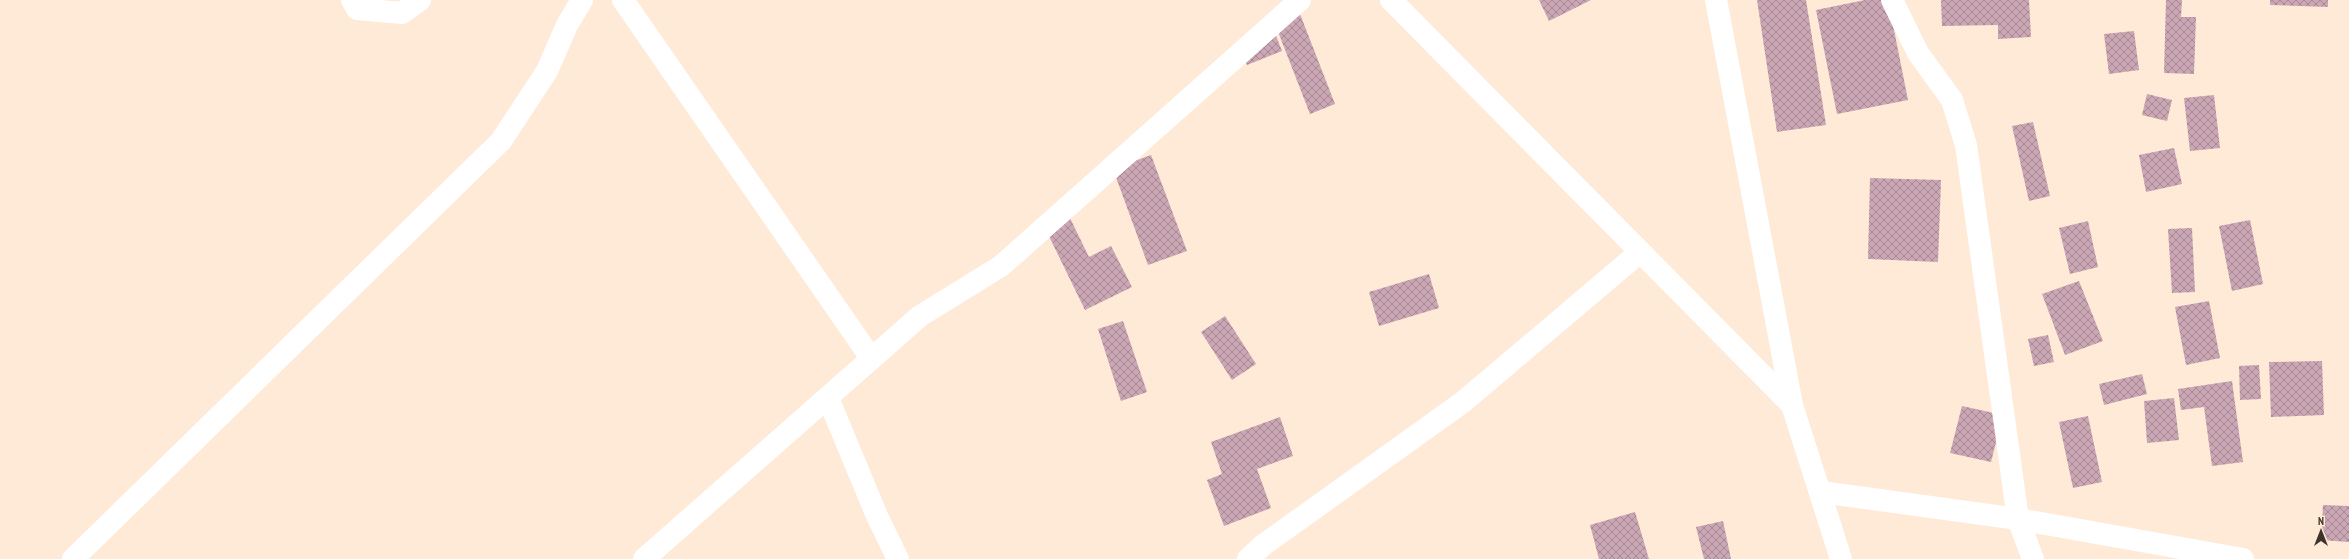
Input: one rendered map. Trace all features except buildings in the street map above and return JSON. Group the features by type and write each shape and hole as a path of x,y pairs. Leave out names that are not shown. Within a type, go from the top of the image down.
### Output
{"street":[{"path":"352,0 357,9 402,13 420,0"},
{"path":"73,559 501,140 548,71 567,24 582,0"},
{"path":"623,0 871,358"},
{"path":"644,559 920,316 1001,266 1300,0"},
{"path":"1391,0 1792,405"},
{"path":"1716,0 1792,405 1821,492 1841,559"},
{"path":"1892,0 1918,53 1952,100 1966,145 2018,519 2032,559"},
{"path":"1248,559 1262,546 1462,402 1640,252"},
{"path":"828,398 877,516 898,559"},
{"path":"1821,492 2018,519 2243,559"}]}
